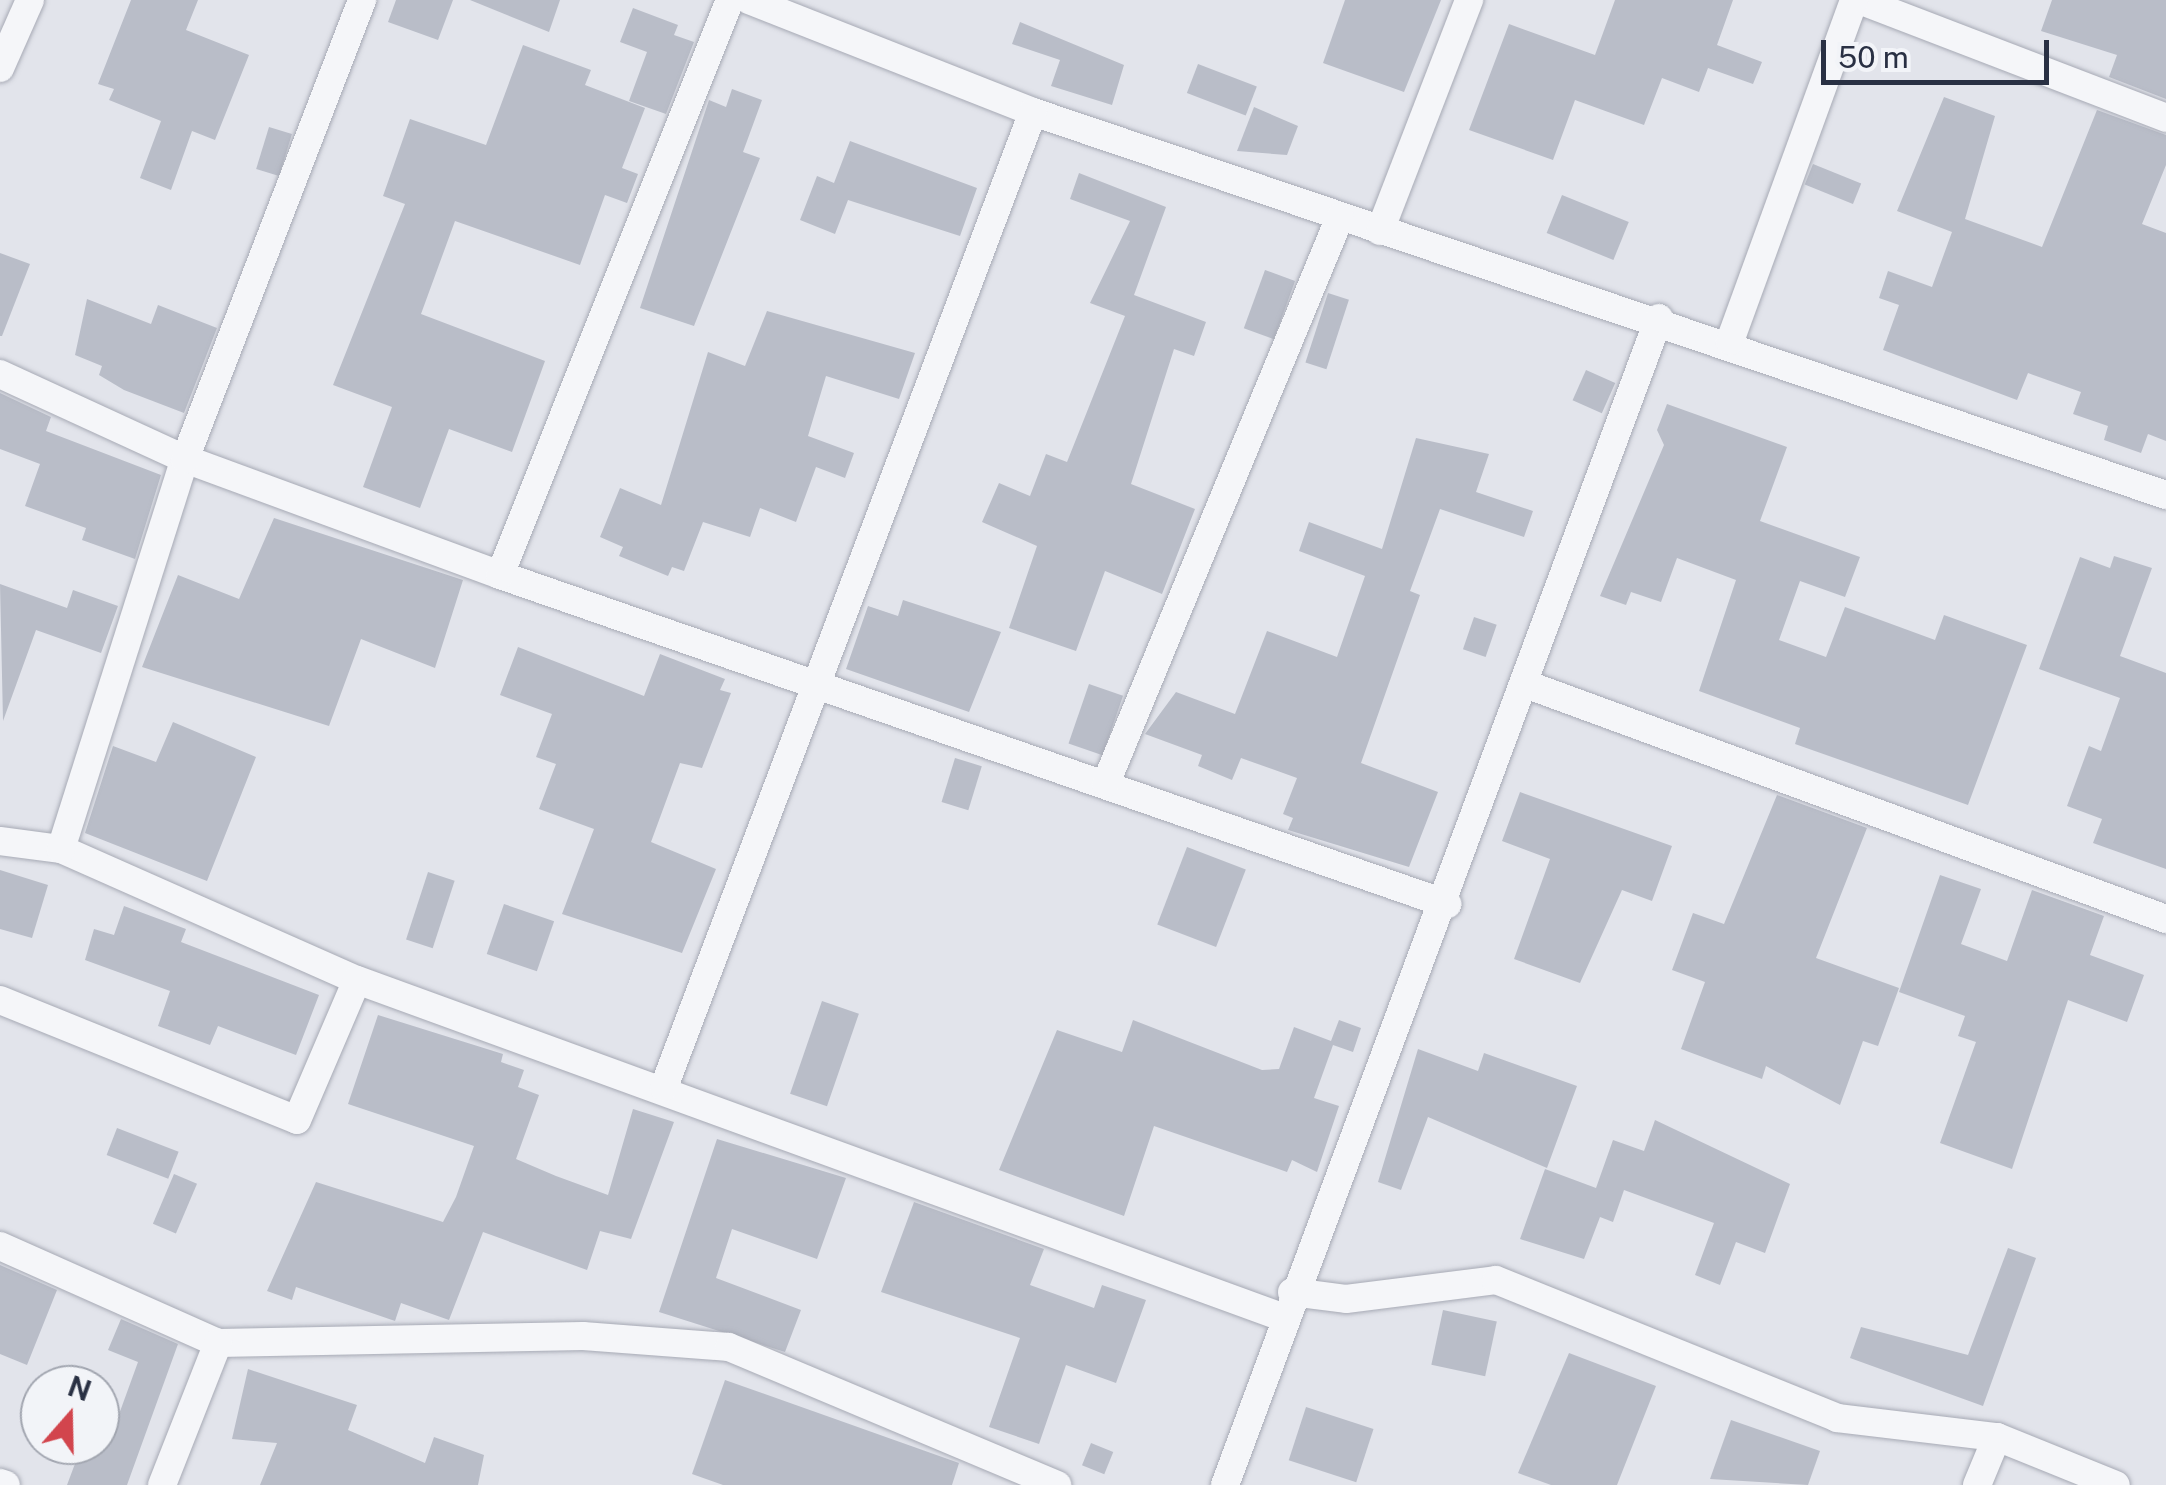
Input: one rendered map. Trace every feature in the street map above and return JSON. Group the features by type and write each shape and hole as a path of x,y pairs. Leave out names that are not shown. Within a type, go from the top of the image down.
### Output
{"street":[{"path":"0,68 30,0"},
{"path":"62,849 185,458 362,0"},
{"path":"500,576 730,0"},
{"path":"749,0 1033,112 1340,217 1730,341 2166,495"},
{"path":"1380,230 1470,0"},
{"path":"1730,341 1856,0 2166,118"},
{"path":"664,1087 814,680 1033,112"},
{"path":"1106,783 1340,217"},
{"path":"1226,1485 1287,1305 1446,904 1659,318"},
{"path":"0,374 185,458 500,576 814,680 1446,904"},
{"path":"1528,685 2166,919"},
{"path":"0,842 62,849 358,980 1287,1305 1496,1280 1836,1418 1998,1437 2116,1485"},
{"path":"0,1000 297,1120 358,980"},
{"path":"0,1246 218,1342 582,1336 730,1347 1057,1485"},
{"path":"162,1485 218,1342"},
{"path":"1978,1485 1998,1437"}],"building":[{"path":"131,0 198,0 186,30 249,55 215,140 192,131 171,190 140,178 161,121 109,100 114,89 98,84"},
{"path":"396,0 453,0 438,40 388,22"},
{"path":"470,0 560,0 549,32"},
{"path":"1345,0 1441,0 1404,92 1323,63"},
{"path":"1615,0 1733,0 1717,45 1762,62 1753,84 1708,68 1699,92 1662,78 1644,125 1575,100 1553,160 1469,130 1509,24 1595,55"},
{"path":"2052,0 2166,0 2166,99 2109,77 2117,55 2041,31"},
{"path":"633,8 678,25 674,35 694,42 666,114 629,101 647,52 620,42"},
{"path":"1020,22 1124,65 1112,105 1051,86 1060,60 1012,44"},
{"path":"523,45 591,70 585,85 645,108 622,168 638,174 627,203 605,195 580,265 455,221 421,314 545,361 512,452 449,429 420,508 363,487 392,407 333,385 405,204 383,196 410,119 486,145"},
{"path":"1198,64 1257,87 1246,116 1187,93"},
{"path":"732,89 762,100 743,152 760,158 694,326 640,308 709,100 726,107"},
{"path":"1944,97 1995,116 1965,219 2042,247 2097,110 2166,135 2166,165 2142,224 2166,233 2166,441 2148,434 2141,453 2104,440 2108,426 2073,414 2081,392 2028,373 2017,400 1883,350 1899,305 1879,298 1888,271 1932,287 1952,232 1897,211"},
{"path":"1254,107 1298,126 1287,155 1237,151"},
{"path":"269,127 292,134 279,176 256,169"},
{"path":"850,141 977,188 960,236 848,200 835,234 800,220 817,176 834,183"},
{"path":"1813,164 1861,183 1853,204 1805,184"},
{"path":"1079,173 1166,207 1134,295 1206,322 1194,356 1174,349 1131,484 1195,509 1162,594 1105,571 1076,651 1009,628 1037,546 982,522 999,483 1030,496 1046,454 1067,462 1125,316 1090,303 1130,221 1070,199"},
{"path":"1562,195 1629,222 1613,260 1547,233"},
{"path":"0,253 30,264 2,336 0,336"},
{"path":"1265,270 1295,281 1274,339 1244,328"},
{"path":"1328,293 1349,300 1326,369 1305,362"},
{"path":"87,299 151,324 158,305 217,328 184,413 124,390 99,375 102,366 75,355"},
{"path":"767,311 915,353 899,399 826,376 808,436 854,453 845,478 816,467 796,522 760,508 750,537 703,522 684,571 672,567 668,576 619,556 623,547 600,537 620,488 661,505 708,352 745,366"},
{"path":"1586,370 1615,383 1602,413 1573,400"},
{"path":"0,393 51,417 46,431 161,475 135,559 82,540 86,528 25,506 40,464 0,449"},
{"path":"1667,404 1787,447 1760,521 1860,557 1845,597 1800,581 1779,640 1826,657 1845,607 1935,640 1944,615 2027,645 1968,805 1795,744 1800,728 1699,691 1736,580 1677,558 1661,602 1631,592 1626,605 1600,596 1664,445 1657,430"},
{"path":"1416,438 1489,454 1476,492 1533,511 1524,537 1440,509 1410,591 1420,595 1361,763 1438,792 1409,867 1288,830 1293,818 1283,814 1297,778 1241,758 1232,780 1198,766 1202,755 1145,734 1176,692 1235,714 1267,631 1337,657 1365,576 1299,551 1309,522 1382,549"},
{"path":"274,518 463,580 435,668 361,639 329,726 142,667 178,575 239,599"},
{"path":"2114,556 2152,568 2120,656 2166,673 2166,869 2093,843 2102,819 2067,806 2089,746 2101,751 2120,698 2039,669 2080,557 2110,568"},
{"path":"0,584 67,608 73,590 118,606 101,653 36,630 3,721"},
{"path":"903,600 1001,632 969,712 846,669 868,606 898,616"},
{"path":"1474,617 1497,625 1486,657 1463,649"},
{"path":"518,647 644,696 660,654 725,679 720,690 731,693 702,768 680,763 651,842 716,869 682,953 562,914 594,829 539,809 556,764 536,757 552,714 500,695"},
{"path":"1089,684 1123,696 1103,755 1068,744"},
{"path":"173,722 256,757 207,881 85,833 113,746 156,762"},
{"path":"955,758 982,766 968,810 942,802"},
{"path":"1520,792 1672,846 1652,901 1622,890 1580,983 1514,959 1550,859 1502,841"},
{"path":"1777,795 1867,828 1816,958 1899,988 1878,1046 1863,1041 1840,1105 1766,1066 1762,1079 1681,1049 1705,982 1672,970 1693,913 1724,924"},
{"path":"1187,847 1246,870 1216,947 1157,924"},
{"path":"0,870 48,885 32,938 0,929"},
{"path":"428,872 455,881 433,948 406,940"},
{"path":"1940,875 1981,889 1961,944 2007,961 2032,890 2104,916 2090,955 2144,975 2127,1022 2068,1000 2012,1169 1940,1143 1976,1042 1958,1036 1965,1016 1899,992"},
{"path":"504,904 554,921 537,971 487,954"},
{"path":"124,906 186,929 181,942 319,995 296,1055 218,1026 210,1045 158,1026 170,991 85,960 94,929 114,935"},
{"path":"822,1001 859,1014 827,1106 790,1094"},
{"path":"378,1015 503,1054 501,1062 524,1070 518,1087 539,1095 516,1159 608,1195 633,1109 674,1122 631,1239 600,1231 587,1270 483,1232 449,1320 401,1303 395,1321 296,1287 292,1300 267,1291 316,1182 443,1222 456,1197 474,1146 348,1104"},
{"path":"1133,1020 1262,1070 1279,1069 1294,1027 1331,1041 1339,1020 1361,1028 1353,1052 1333,1045 1314,1098 1339,1106 1317,1172 1292,1160 1287,1172 1154,1126 1124,1216 999,1170 1057,1030 1122,1052"},
{"path":"1418,1049 1478,1071 1484,1053 1577,1086 1547,1168 1428,1117 1401,1190 1378,1182"},
{"path":"1655,1120 1790,1184 1765,1253 1736,1242 1720,1285 1695,1275 1714,1223 1624,1190 1613,1222 1600,1217 1584,1259 1520,1239 1545,1169 1596,1188 1613,1140 1644,1151"},
{"path":"117,1128 179,1152 168,1179 107,1155"},
{"path":"717,1139 846,1178 817,1259 732,1229 716,1278 801,1310 785,1352 659,1312"},
{"path":"174,1174 197,1184 176,1233 153,1224"},
{"path":"914,1202 1044,1249 1030,1285 1094,1308 1102,1285 1146,1300 1116,1383 1066,1365 1039,1444 989,1427 1020,1338 881,1292"},
{"path":"2008,1248 2036,1258 1983,1406 1850,1358 1861,1327 1968,1355"},
{"path":"0,1265 57,1290 27,1365 0,1354"},
{"path":"1443,1310 1497,1321 1485,1376 1431,1365"},
{"path":"121,1319 178,1344 127,1485 67,1485 74,1465 120,1465 120,1412 138,1362 108,1350"},
{"path":"1569,1353 1656,1386 1617,1485 1551,1485 1518,1473"},
{"path":"248,1369 357,1405 348,1430 425,1463 434,1437 484,1455 478,1485 260,1485 277,1443 232,1439"},
{"path":"725,1380 959,1463 952,1485 723,1485 692,1474"},
{"path":"1306,1407 1374,1429 1356,1482 1289,1460"},
{"path":"1731,1420 1820,1451 1808,1485 1710,1479"},
{"path":"1091,1443 1113,1452 1104,1474 1082,1465"}]}
